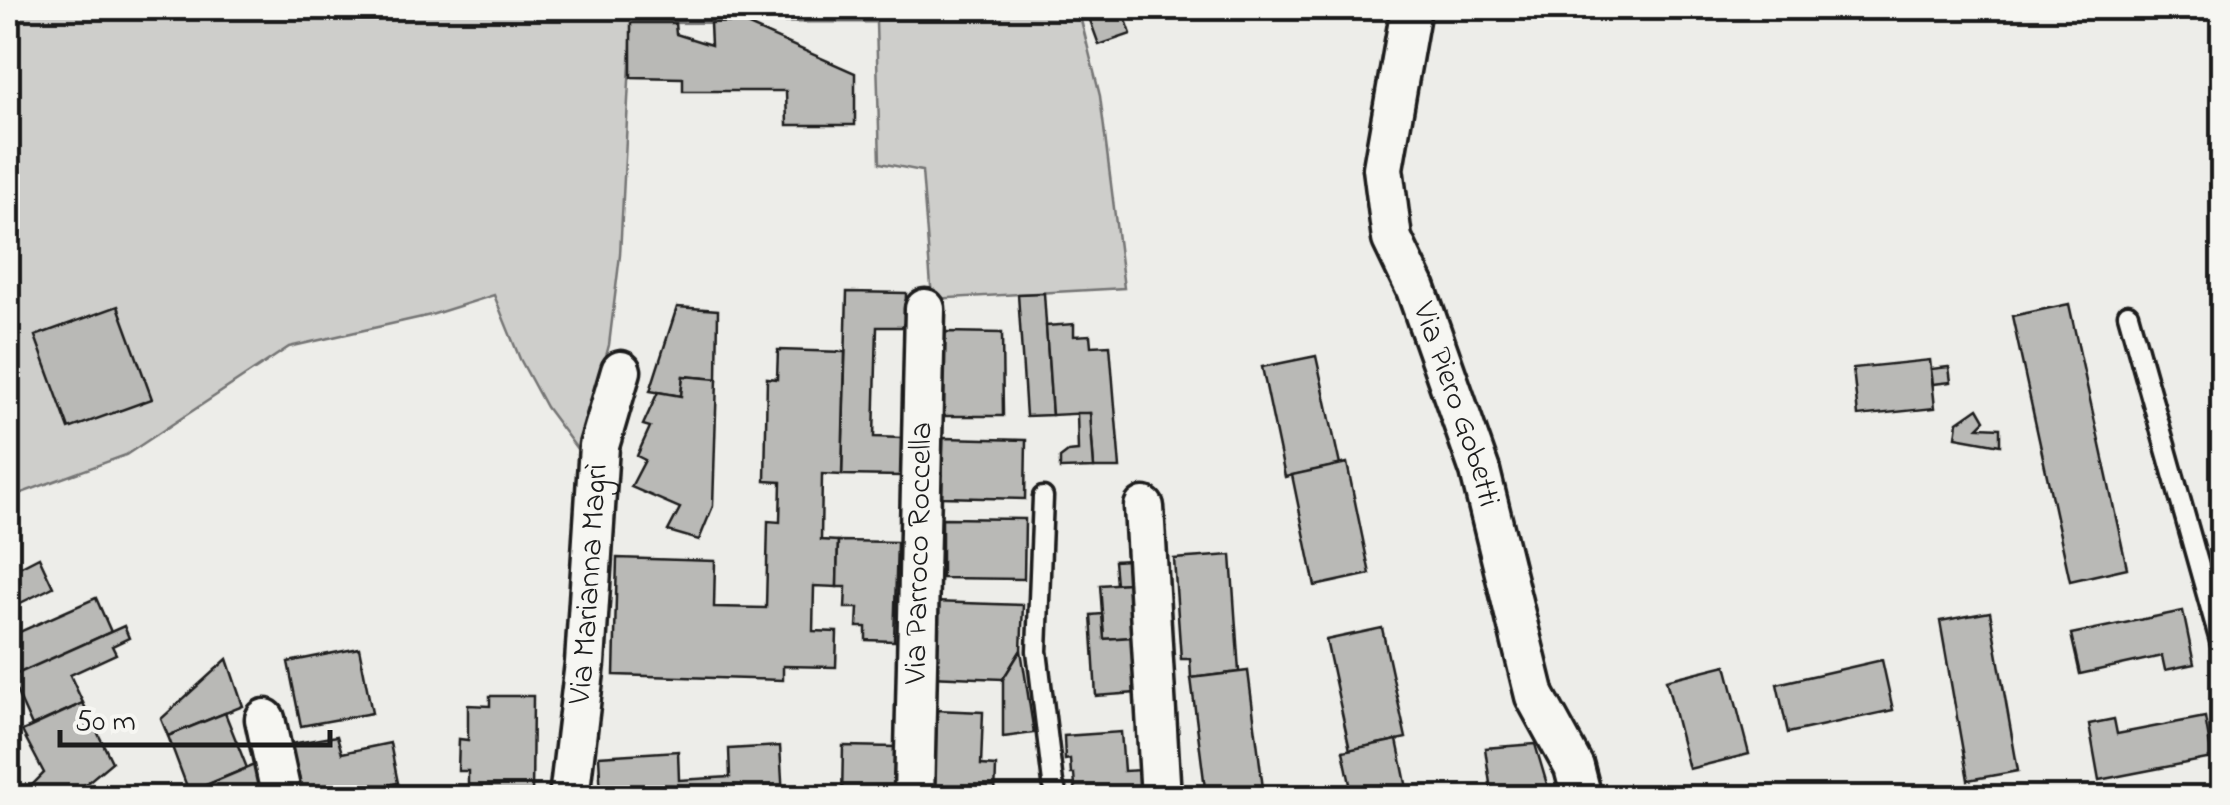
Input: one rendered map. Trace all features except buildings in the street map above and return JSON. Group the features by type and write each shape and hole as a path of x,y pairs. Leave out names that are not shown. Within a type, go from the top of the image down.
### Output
{"street":[{"name":"Via Piero Gobetti","path":"1411,8 1384,168 1392,238 1416,289 1480,470 1535,696 1574,767 1582,798"},
{"name":"Via Parroco Roccella","path":"914,798 925,309"},
{"name":"Via Marianna Magrì","path":"569,798 585,663 598,446 621,371"},
{"path":"1144,507 1161,798"},
{"path":"265,719 282,798"}],"lane":[{"path":"2128,314 2222,648"},
{"path":"1043,496 1038,650 1058,798"}],"shaded area":[{"path":"8,8 1078,8 1100,96 1124,288 932,299 922,171 880,163 876,22 632,23 620,255 609,345 580,453 546,407 520,359 494,295 431,315 289,347 126,455 8,498"}]}
